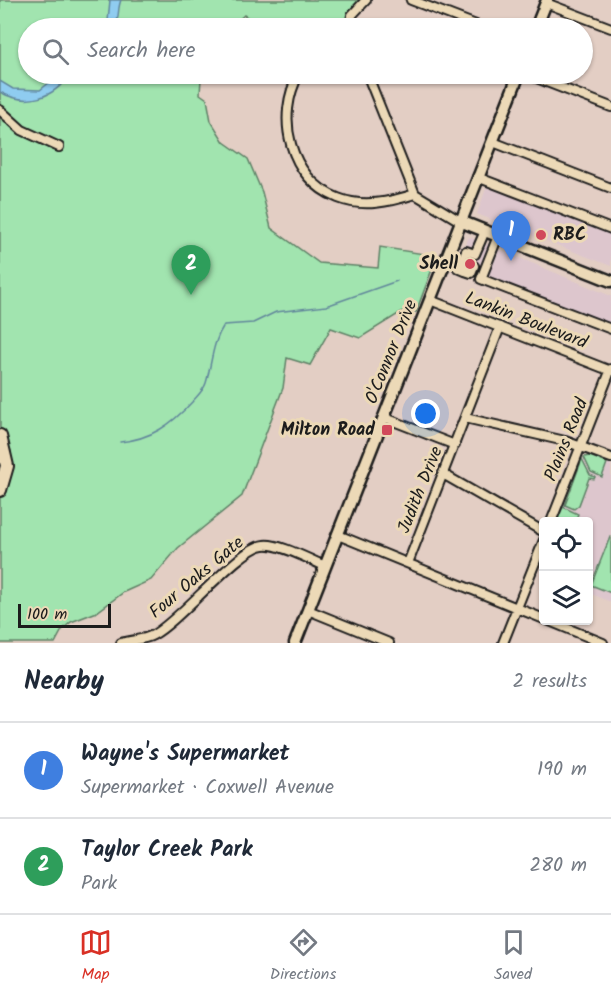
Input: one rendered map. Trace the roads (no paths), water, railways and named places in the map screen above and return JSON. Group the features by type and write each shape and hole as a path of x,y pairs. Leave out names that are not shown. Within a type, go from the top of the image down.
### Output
{"highway":[{"path":"0,436 7,466 0,490"},
{"path":"0,450 0,475"}],"main road":[{"path":"540,18 547,1"},
{"name":"O'Connor Drive","path":"295,643 515,84"},
{"path":"460,222 611,281"}],"street":[{"path":"352,18 366,0"},
{"path":"411,0 458,18"},
{"path":"547,1 587,18"},
{"path":"593,20 611,28"},
{"path":"295,84 289,97 288,129 294,152 316,183 339,198 371,203 390,202 415,194"},
{"path":"371,84 415,194 460,222"},
{"path":"552,84 611,107"},
{"path":"0,110 22,129 59,147"},
{"path":"494,142 611,188"},
{"path":"477,177 611,229"},
{"path":"469,261 485,231"},
{"path":"498,236 481,279 611,329"},
{"path":"450,248 469,261"},
{"path":"445,262 469,261"},
{"name":"Lankin Boulevard","path":"430,300 611,370"},
{"name":"Judith Drive","path":"408,563 500,327"},
{"name":"Plains Road","path":"553,517 611,370"},
{"path":"383,417 455,445"},
{"path":"465,418 581,446 611,458"},
{"path":"443,474 539,530"},
{"path":"338,535 539,617"},
{"name":"Four Oaks Gate","path":"122,643 153,635 213,584 246,551 262,544 272,545 325,566"},
{"path":"503,643 539,550"},
{"path":"308,610 389,643"},
{"path":"558,625 603,643"},
{"path":"153,635 159,643"}],"water":[{"path":"110,0 121,0 118,18 108,18"},
{"path":"0,81 13,89 40,90 48,84 62,84 39,98 20,99 0,92"}],"waterway":[{"path":"120,442 141,438 160,430 176,418 198,395 206,383 215,346 224,325 253,323 276,312 326,306 397,281"}],"place":[{"name":"RBC","path":"541,235"},
{"name":"Wayne's Supermarket","path":"511,261"},
{"name":"Shell","path":"470,264"},
{"name":"Taylor Creek Park","path":"191,295"},
{"name":"Milton Road","path":"387,430"}]}
